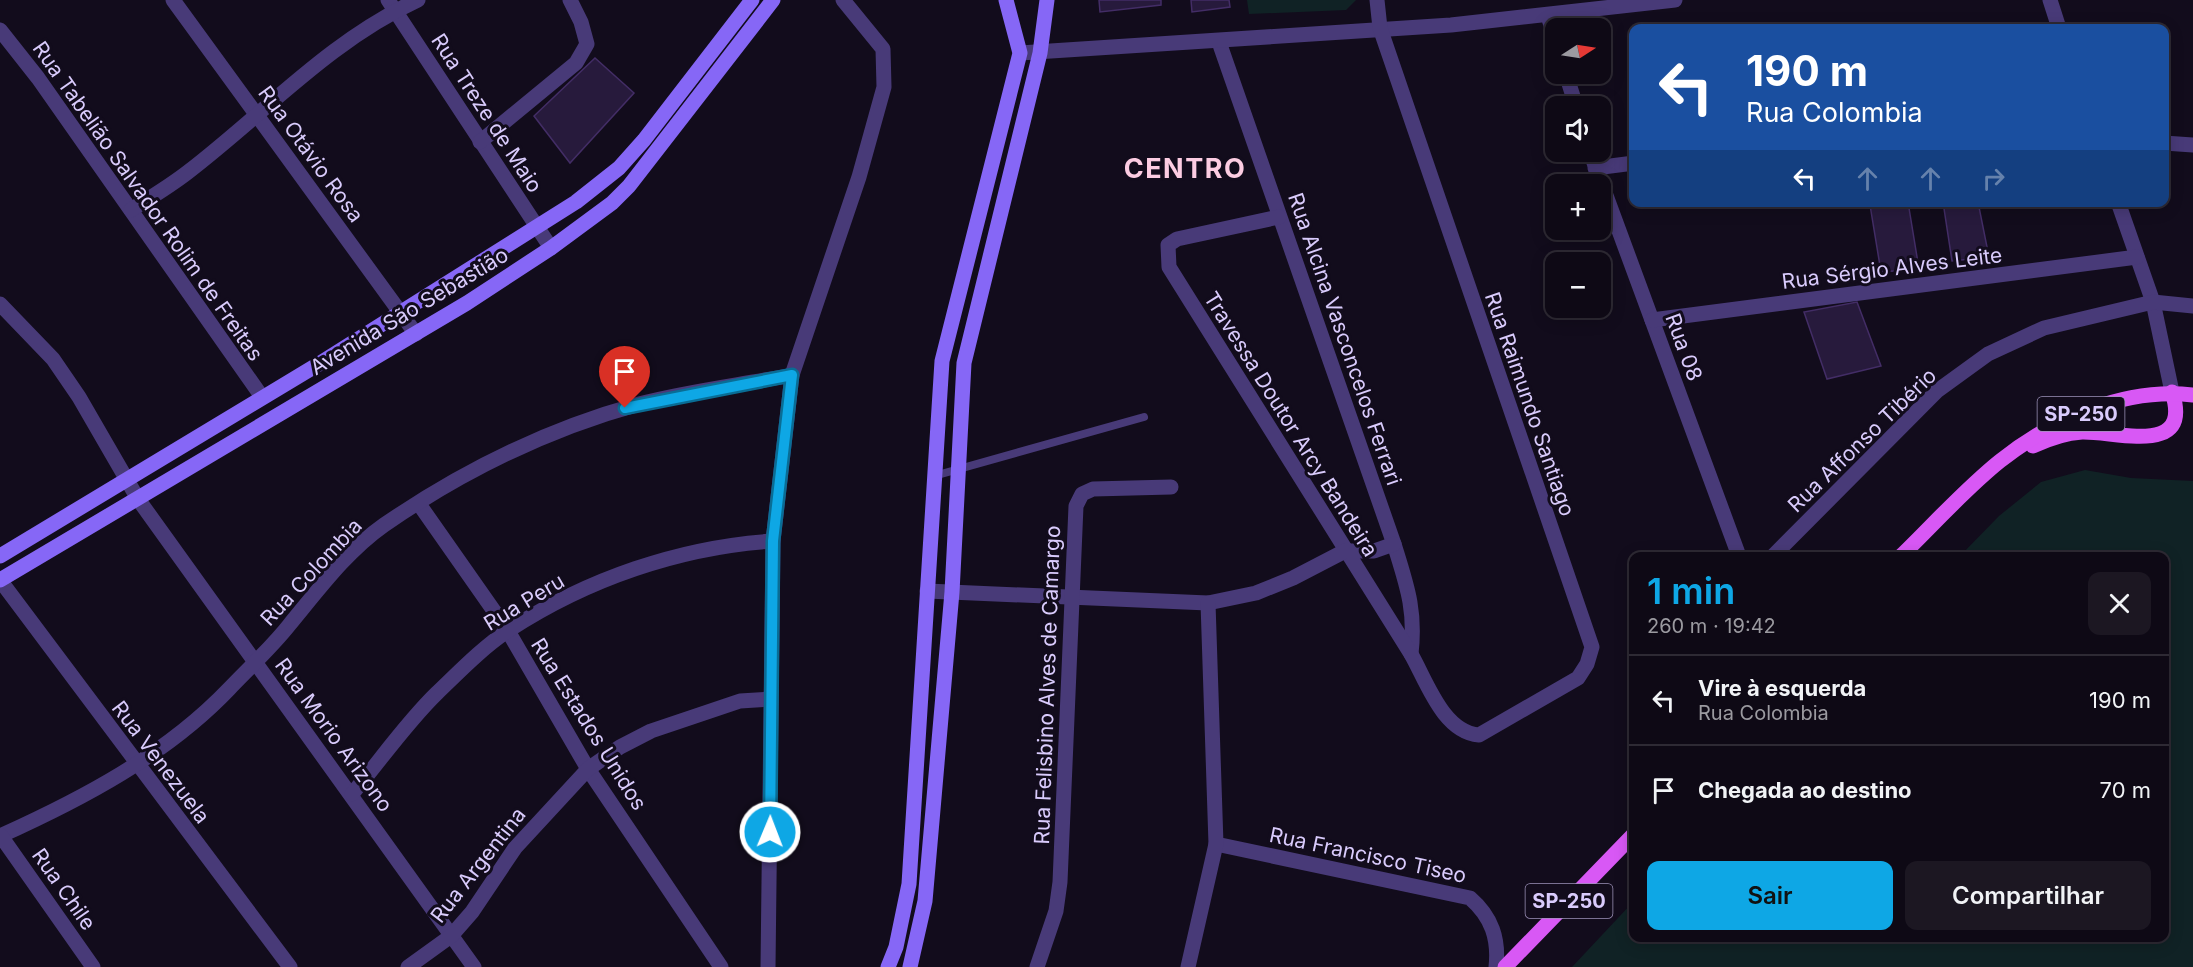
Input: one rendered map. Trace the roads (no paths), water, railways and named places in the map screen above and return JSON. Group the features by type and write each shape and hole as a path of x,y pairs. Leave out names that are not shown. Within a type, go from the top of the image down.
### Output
{"main road":[{"name":"Avenida São Sebastião","path":"0,556 401,314 597,185 619,168 644,140 752,0"},
{"name":"Avenida São Sebastião","path":"0,580 416,334 551,248 612,203 672,133 773,0"},
{"path":"888,967 896,946 909,884 942,361 1020,53 1006,0"},
{"path":"910,967 925,901 952,592 964,363 1040,53 1047,0"},
{"path":"597,185 612,203"},
{"path":"942,361 964,363"},
{"path":"322,362 334,381"},
{"path":"1999,462 2038,443 2081,432 2149,437 2165,434 2173,425 2177,408 2172,392"},
{"name":"SP-250","path":"1905,552 1999,462 2064,421 2133,397 2172,392 2193,395"},
{"name":"SP-250","path":"1505,967 1629,839"}],"street":[{"name":"Rua Otávio Rosa","path":"172,0 416,334"},
{"path":"131,210 187,172 257,115 283,89 392,5 418,0"},
{"path":"480,142 576,63 587,44 581,22 570,0"},
{"path":"768,967 773,541 792,375 859,177 884,87 883,49 843,0"},
{"name":"Rua Raimundo Santiago","path":"1377,0 1380,28 1592,647 1587,664 1578,678 1491,729 1479,735 1467,734 1449,720"},
{"path":"1020,53 1219,42 1548,16 1675,0"},
{"path":"2050,0 2058,24"},
{"name":"Rua Treze de Maio","path":"392,5 551,248"},
{"name":"Rua Tabelião Salvador Rolim de Freitas","path":"0,30 38,78 262,397"},
{"name":"Rua Alcina Vasconcelos Ferrari","path":"1219,42 1394,544 1413,606 1411,654"},
{"path":"2169,143 2193,145"},
{"name":"Rua 08","path":"1593,162 1738,552"},
{"path":"1595,168 1629,164"},
{"path":"2120,207 2153,302 2172,392"},
{"name":"Travessa Doutor Arcy Bandeira","path":"1279,217 1177,239 1168,245 1170,267 1411,654 1449,720"},
{"name":"Rua Sérgio Alves Leite","path":"1652,320 2137,257"},
{"name":"Rua Affonso Tibério","path":"1777,552 1937,391 1988,354 2044,328 2153,302 2193,306"},
{"name":"Rua Morio Arizono","path":"4,312 53,359 79,398 138,499 474,967"},
{"name":"Rua Colombia","path":"0,836 137,765 203,714 254,662 356,548 384,525 451,483 502,456 593,418 641,404 792,375"},
{"name":"Rua Felisbino Alves de Camargo","path":"1037,967 1056,911 1060,882 1076,506 1082,494 1093,489 1171,487"},
{"name":"Rua Estados Unidos","path":"419,504 508,631 588,769 721,967"},
{"name":"Rua Peru","path":"352,794 435,695 508,631 552,605 637,568 684,553 728,544 773,541"},
{"path":"927,591 1072,599 1208,603 1256,592 1293,578 1345,551 1374,551 1394,544"},
{"name":"Rua Venezuela","path":"0,580 290,967"},
{"path":"1188,967 1216,844 1208,603"},
{"name":"Rua Argentina","path":"408,967 451,936 472,912 515,848 588,769 620,747 651,731 740,701 770,699"},
{"name":"Rua Chile","path":"0,836 93,967"},
{"name":"Rua Francisco Tiseo","path":"1216,844 1470,898 1484,910 1493,929 1498,948 1496,967"}],"lane":[{"path":"934,476 1144,417"}],"district":[{"name":"CENTRO","path":"1185,168"}]}
